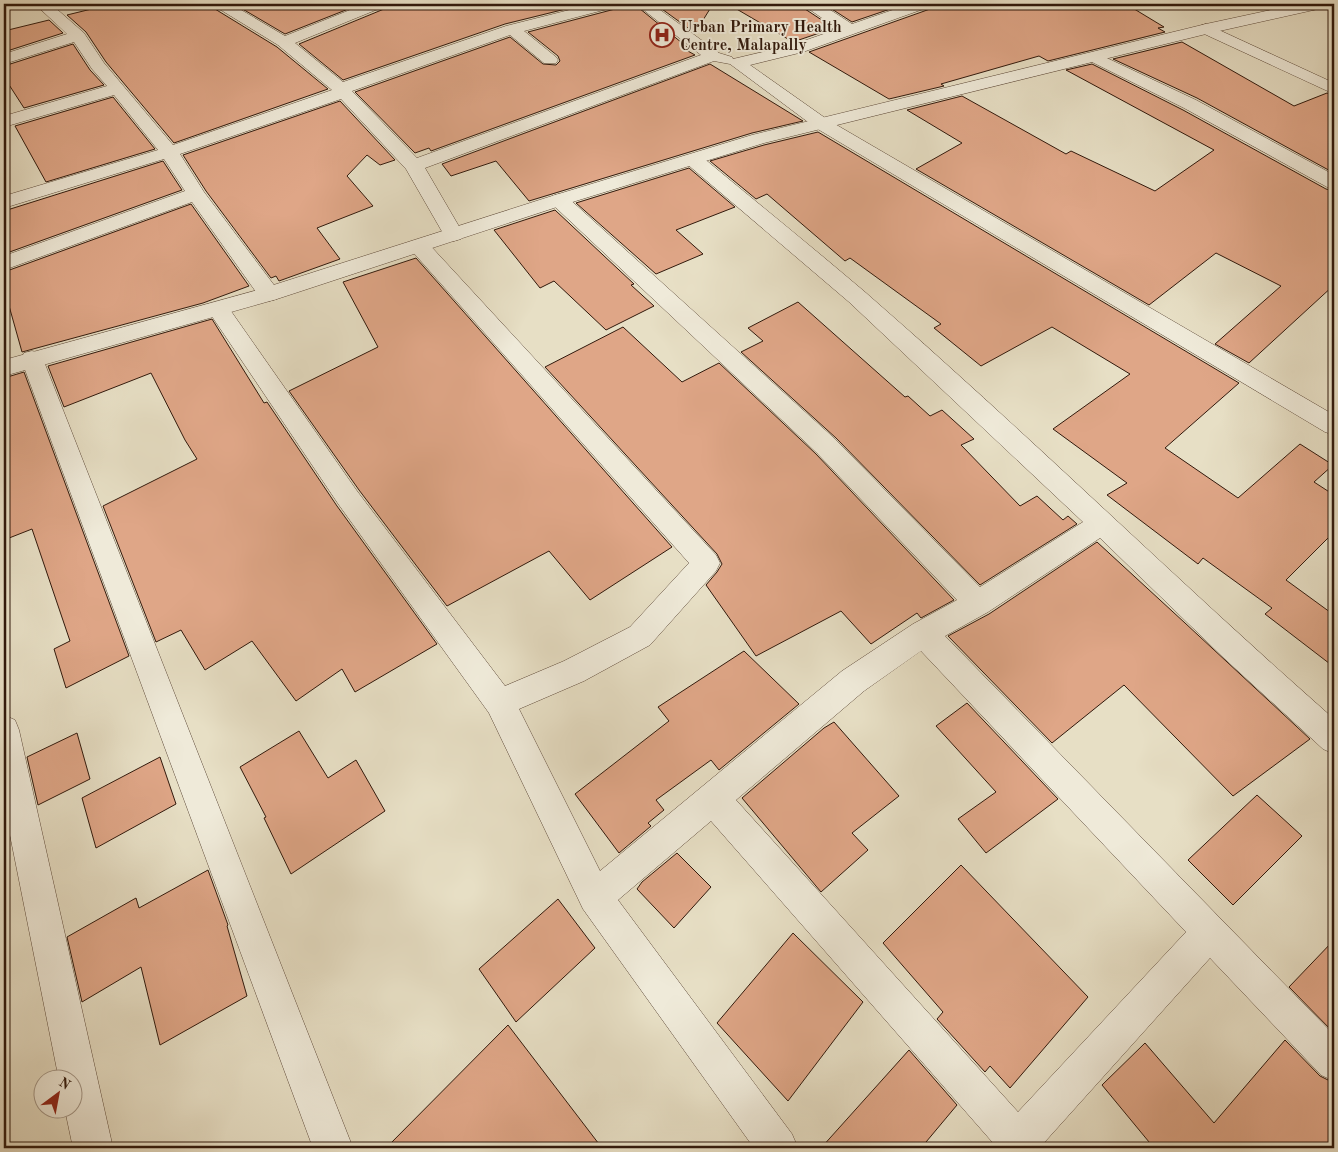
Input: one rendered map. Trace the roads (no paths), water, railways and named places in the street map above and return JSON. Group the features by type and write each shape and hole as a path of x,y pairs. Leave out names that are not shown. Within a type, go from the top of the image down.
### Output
{"street":[{"path":"42,4 78,36 98,66 169,152 196,194 269,294"},
{"path":"222,4 284,42 343,91 414,166 454,235"},
{"path":"284,42 378,4"},
{"path":"4,202 169,152 512,29 610,4"},
{"path":"643,4 713,56 737,63 822,124 1334,426"},
{"path":"811,4 850,30"},
{"path":"737,63 797,48 924,4"},
{"path":"333,1148 18,364 269,294 559,200 758,139 1206,29 1318,4"},
{"path":"512,29 550,60"},
{"path":"1206,29 1334,89"},
{"path":"4,59 78,36"},
{"path":"414,166 713,56"},
{"path":"1094,57 1190,104 1334,183"},
{"path":"4,122 118,88"},
{"path":"694,160 857,297 1102,523 1235,650 1334,739"},
{"path":"4,263 196,194"},
{"path":"559,200 826,446 978,603"},
{"path":"419,246 706,563 640,636 574,671 500,704"},
{"path":"218,309 348,498 500,704 595,897 778,1148"},
{"path":"595,897 853,681 923,633 978,603 1102,523"},
{"path":"923,633 1334,1062"},
{"path":"4,730 93,1148"},
{"path":"714,799 1018,1146 1210,932"}],"place":[{"name":"Urban Primary Health Centre, Malapally","path":"662,35"}]}
